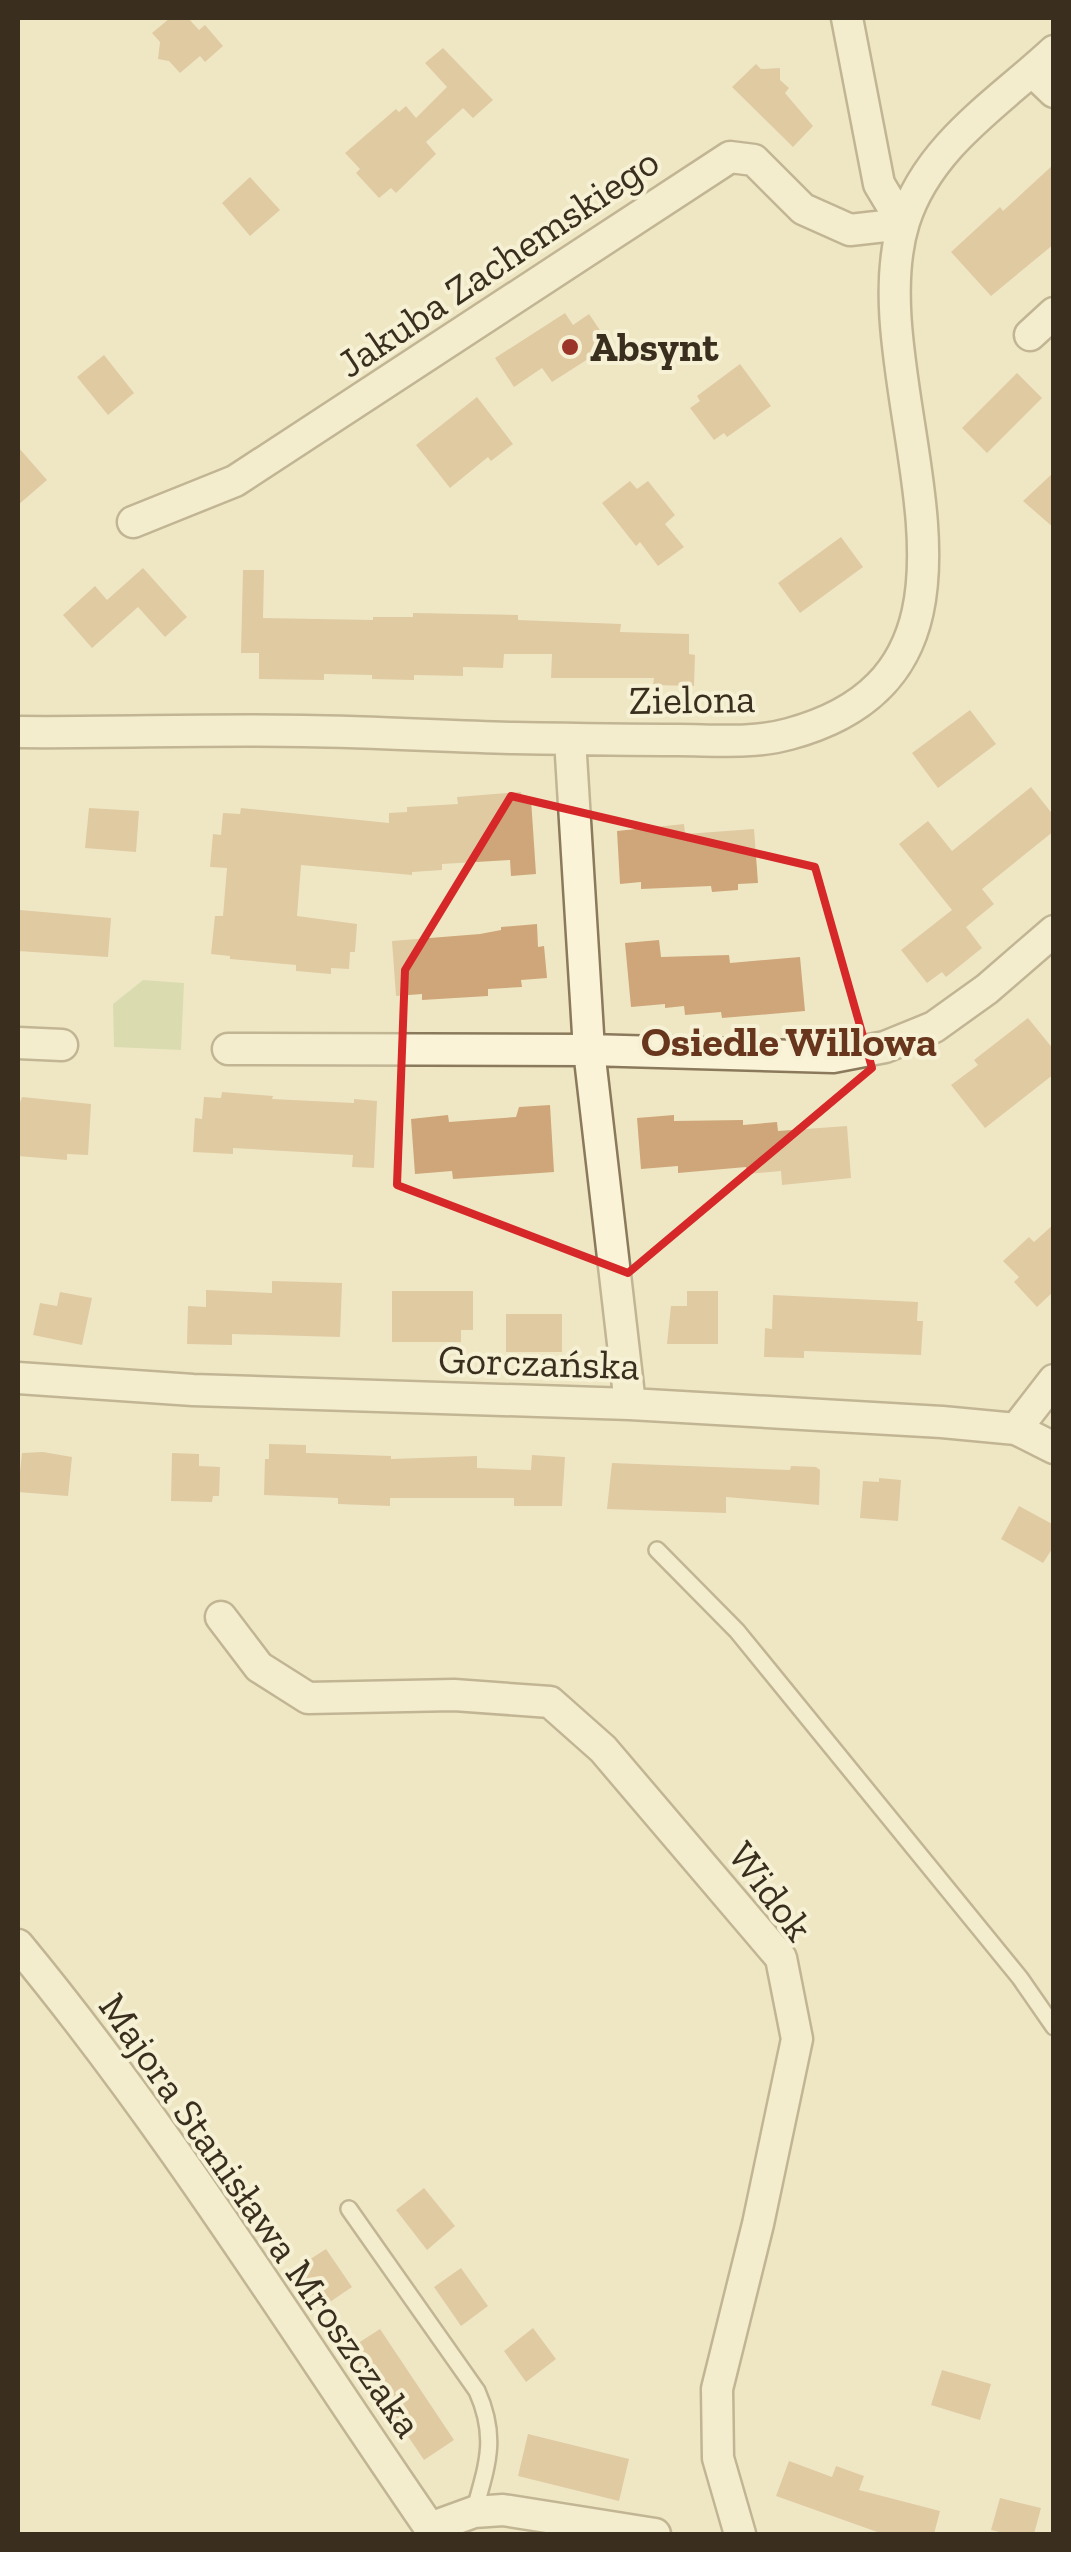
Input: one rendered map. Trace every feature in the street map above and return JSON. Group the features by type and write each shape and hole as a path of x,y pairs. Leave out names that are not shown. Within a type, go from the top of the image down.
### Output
{"street":[{"path":"848,18 879,184 903,224"},
{"name":"Zielona","path":"18,732 305,731 570,740 772,738 847,711 890,673 907,645 922,593 925,553 896,315 895,272 903,224 928,170 951,142 1046,71"},
{"name":"Jakuba Zachemskiego","path":"132,522 236,482 730,157 754,160 803,209 850,230 903,224"},
{"path":"1030,336 1054,313"},
{"path":"570,740 589,1050 630,1404"},
{"path":"228,1050 589,1050 833,1057 885,1046 934,1027 987,990 1054,932"},
{"path":"18,1044 62,1045"},
{"name":"Gorczańska","path":"18,1378 193,1390 630,1404 1016,1429 1054,1448"},
{"path":"1016,1429 1054,1380"},
{"name":"Widok","path":"221,1617 259,1667 308,1698 454,1695 550,1702 603,1748 781,1958 796,2039 758,2224 717,2389 718,2458 740,2534"},
{"name":"Majora Stanisława Mroszczaka","path":"18,1945 152,2122 432,2532"},
{"path":"432,2532 474,2512 503,2510 655,2534"}],"lane":[{"path":"657,1550 737,1631 1020,1978 1054,2027"},
{"path":"349,2208 477,2391 486,2410 490,2456 474,2512"}],"highlighted area":[{"path":"511,796 815,867 872,1068 628,1273 397,1185 405,970"}],"green space":[{"path":"143,980 184,983 181,1050 114,1047 113,1004"}],"building":[{"path":"170,18 188,18 199,30 205,25 223,46 205,62 200,56 180,73 169,61 158,59 160,42 152,33"},
{"path":"443,48 493,100 473,118 463,108 426,142 436,154 396,193 391,188 379,198 356,173 360,169 345,153 396,109 399,112 406,106 416,118 447,87 425,63"},
{"path":"756,64 761,69 780,68 780,80 789,88 785,93 813,126 793,147 732,87"},
{"path":"1054,164 1054,244 991,296 951,252"},
{"path":"250,177 280,210 250,236 222,203"},
{"name":"Absynt","path":"565,313 573,325 589,314 610,345 552,382 542,368 514,387 495,358"},
{"path":"104,355 134,393 108,415 77,377"},
{"path":"740,364 771,406 727,437 724,433 714,440 690,408 700,401 697,396"},
{"path":"1017,373 1042,398 987,453 962,428"},
{"path":"477,397 513,444 491,461 488,457 450,488 416,445"},
{"path":"18,447 47,480 18,505"},
{"path":"1054,472 1054,528 1023,501"},
{"path":"630,481 637,489 648,481 675,515 665,524 684,547 658,566 640,542 636,546 602,503"},
{"path":"841,537 863,567 800,613 778,583"},
{"path":"143,568 187,617 165,637 138,607 92,648 63,615 95,586 107,600"},
{"path":"243,570 264,570 263,618 373,620 413,617 413,613 518,615 518,620 621,624 620,632 689,634 689,654 695,655 694,686 653,685 654,678 551,678 552,654 504,654 503,668 463,667 463,676 414,675 414,680 324,674 324,680 259,679 259,653 241,653"},
{"path":"970,710 996,744 938,788 912,753"},
{"path":"1031,787 1054,816 1054,831 982,889 994,904 966,927 982,948 946,977 942,972 927,983 901,950 952,910 899,844 928,821 952,851"},
{"path":"521,792 522,799 531,799 536,874 511,876 510,860 442,864 442,870 412,875 301,865 297,916 357,924 349,969 331,968 331,974 296,971 296,965 211,954 215,916 223,916 227,868 210,867 213,834 221,835 223,813 240,814 241,808 389,823 389,813 407,812 407,807 458,804 457,797"},
{"path":"89,808 139,811 136,852 85,848"},
{"path":"684,824 685,834 754,829 758,883 738,884 738,890 712,892 711,886 641,889 641,882 620,884 617,831"},
{"path":"20,910 111,918 108,957 18,951"},
{"path":"537,924 538,947 544,946 547,978 521,980 522,987 488,989 488,996 422,1000 422,994 396,996 392,941 480,934 501,927"},
{"path":"659,940 661,957 729,955 730,963 800,957 805,1011 722,1018 721,1012 685,1015 684,1006 631,1007 625,943"},
{"path":"1028,1018 1054,1050 1054,1074 985,1128 951,1085 978,1065 974,1060"},
{"path":"222,1092 273,1096 272,1099 377,1101 374,1168 352,1167 353,1155 233,1148 233,1154 193,1152 195,1118 202,1119 204,1097 221,1098"},
{"path":"22,1097 91,1104 88,1155 67,1154 67,1160 18,1156 18,1108"},
{"path":"550,1105 554,1172 453,1179 452,1171 415,1174 411,1119 448,1115 449,1122 516,1117 519,1107"},
{"path":"674,1115 674,1121 743,1120 743,1125 777,1122 778,1131 847,1126 851,1178 782,1185 781,1171 747,1174 746,1167 678,1173 678,1166 641,1169 637,1118"},
{"path":"1054,1224 1054,1291 1037,1307 1014,1282 1019,1277 1003,1261 1029,1237 1034,1242"},
{"path":"272,1281 342,1283 340,1337 232,1334 232,1345 187,1344 188,1306 206,1307 206,1290 272,1293"},
{"path":"392,1291 473,1291 473,1330 461,1330 461,1342 392,1342"},
{"path":"687,1291 718,1291 718,1344 667,1344 671,1306 687,1306"},
{"path":"60,1292 92,1298 82,1345 33,1335 40,1303 57,1306"},
{"path":"773,1295 918,1302 917,1321 923,1321 921,1355 804,1351 804,1358 764,1357 765,1328 772,1329"},
{"path":"506,1314 562,1314 562,1352 506,1352"},
{"path":"269,1444 306,1445 306,1453 391,1459 477,1456 477,1468 531,1470 532,1455 565,1457 562,1506 514,1506 514,1498 390,1498 390,1506 338,1504 338,1498 264,1495"},
{"path":"22,1453 72,1457 68,1496 18,1492"},
{"path":"172,1453 199,1454 199,1466 220,1467 219,1496 213,1496 212,1502 171,1501"},
{"path":"612,1463 790,1470 791,1466 816,1467 820,1470 819,1505 726,1497 726,1513 607,1509"},
{"path":"879,1478 901,1480 898,1521 860,1518 863,1481 879,1482"},
{"path":"1019,1506 1054,1525 1054,1546 1043,1563 1001,1539"},
{"path":"424,2188 455,2226 427,2250 396,2210"},
{"path":"326,2249 352,2287 321,2308 295,2269"},
{"path":"461,2268 488,2306 461,2326 434,2287"},
{"path":"533,2328 556,2359 526,2382 504,2351"},
{"path":"380,2329 454,2440 424,2460 349,2349"},
{"path":"942,2370 991,2384 980,2420 931,2405"},
{"path":"528,2434 629,2459 619,2501 518,2476"},
{"path":"789,2461 832,2477 836,2466 864,2476 859,2490 940,2511 934,2534 883,2534 776,2496"},
{"path":"1000,2498 1041,2508 1034,2534 991,2530"}],"place":[{"name":"Absynt","path":"570,347"}],"district":[{"name":"Osiedle Willowa","path":"789,1041"}]}
